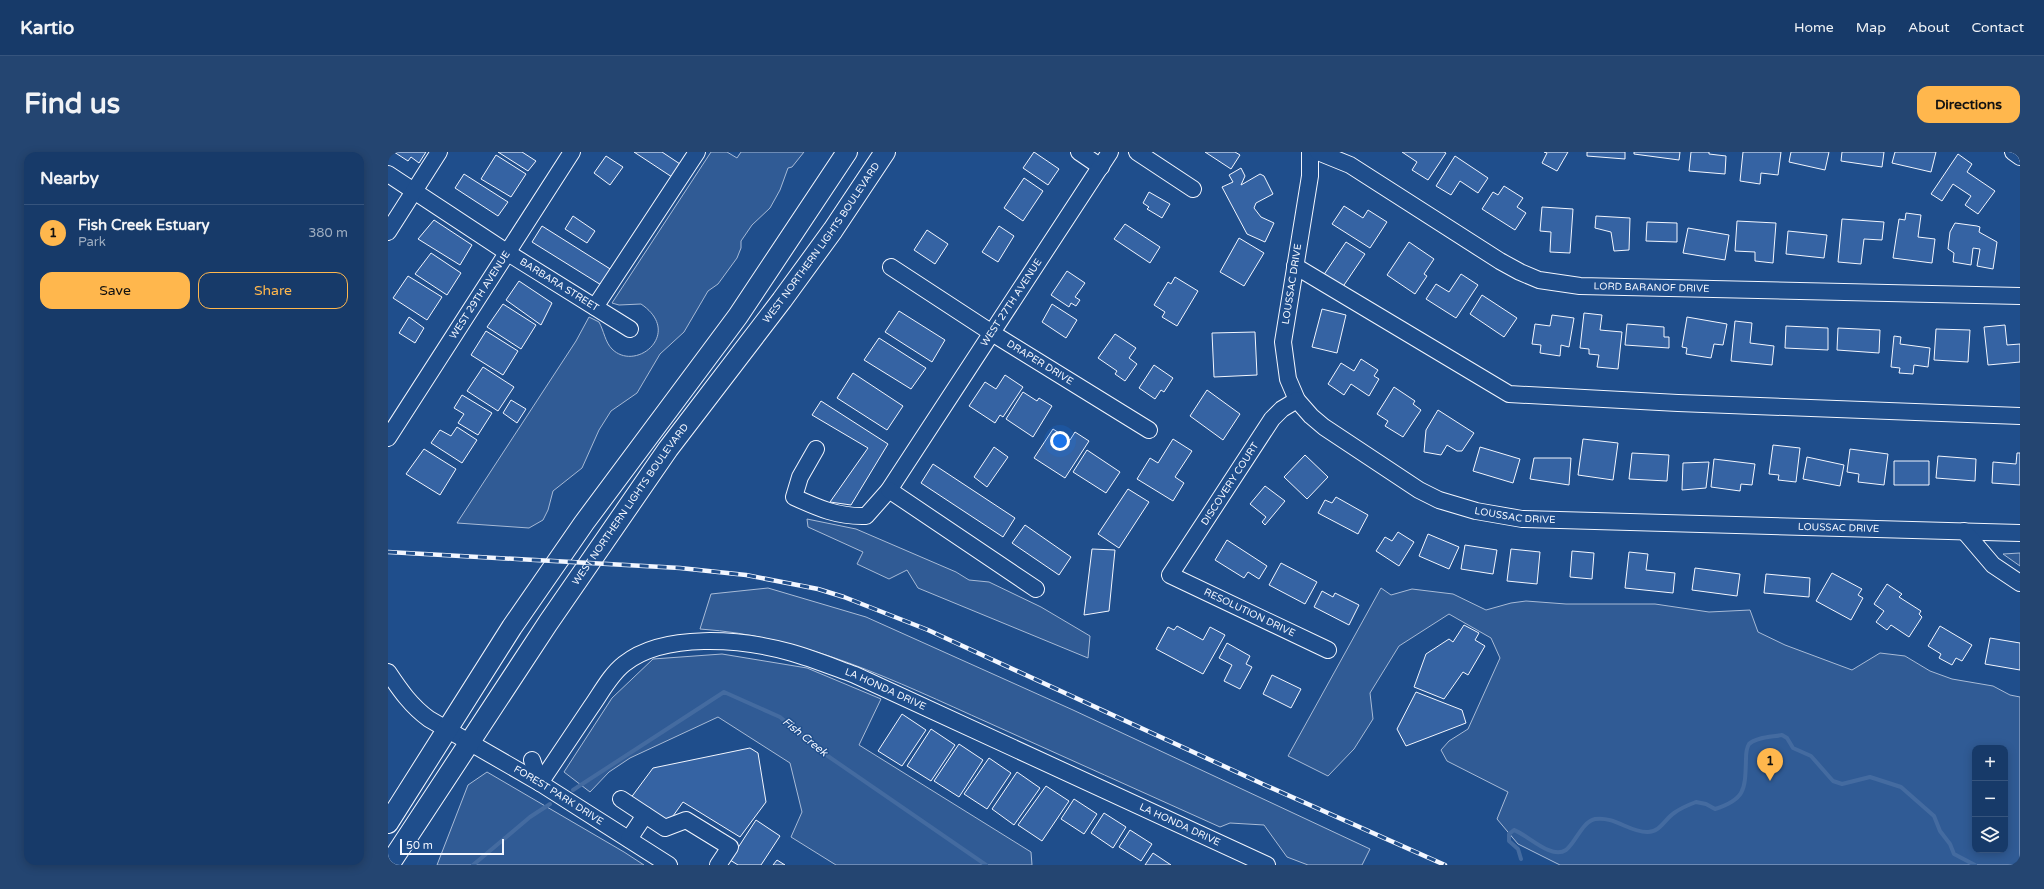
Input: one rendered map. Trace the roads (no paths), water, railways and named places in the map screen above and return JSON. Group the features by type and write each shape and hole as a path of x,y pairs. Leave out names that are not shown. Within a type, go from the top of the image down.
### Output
{"main road":[{"path":"388,823 446,729 512,627 584,523 738,316 847,152"},
{"name":"WEST NORTHERN LIGHTS BOULEVARD","path":"389,865 548,623 668,449 782,300 833,230 885,152"}],"street":[{"path":"388,232 439,152"},
{"name":"WEST 29TH AVENUE","path":"388,438 572,152"},
{"path":"595,307 697,152"},
{"path":"1079,152 1101,166"},
{"name":"WEST 27TH AVENUE","path":"816,449 800,477 794,497 818,508 848,517 866,516 888,490 1110,152"},
{"path":"1137,152 1193,189"},
{"name":"LOUSSAC DRIVE","path":"1310,152 1310,176 1283,342 1288,379 1298,400 1311,416 1324,427 1419,490 1450,504 1496,516 1522,519 2020,533"},
{"name":"LORD BARANOF DRIVE","path":"1318,152 1350,165 1500,261 1539,280 1580,286 2020,296"},
{"path":"2013,152 2020,157"},
{"name":"BARBARA STREET","path":"388,174 508,253 630,329"},
{"path":"1295,266 1509,394 1678,403 2020,416"},
{"name":"DRAPER DRIVE","path":"891,267 992,333 1149,430"},
{"name":"DISCOVERY COURT","path":"1170,575 1272,419 1282,409 1298,400"},
{"path":"888,490 1036,589"},
{"path":"1964,531 1993,565 2020,583"},
{"name":"RESOLUTION DRIVE","path":"1170,575 1328,650"},
{"name":"LA HONDA DRIVE","path":"540,783 613,675 623,664 635,656 661,646 697,640 730,642 789,651 855,675 1267,865"},
{"path":"388,672 404,697 416,709 446,729"},
{"name":"FOREST PARK DRIVE","path":"446,729 540,783 669,865"},
{"path":"532,760 540,783"},
{"path":"621,799 665,828 686,820 730,847 718,865"},
{"path":"629,839 645,815"}],"waterway":[{"name":"Fish Creek","path":"573,790 724,692 780,717 822,752 986,865"},
{"name":"Fish Creek","path":"1521,859 1518,849 1509,841 1509,834 1514,830 1540,846 1554,852 1560,852 1566,850 1586,824 1595,819 1609,820 1641,832 1648,832 1656,830 1677,811 1696,802 1706,804 1715,809 1725,805 1733,801 1742,792 1745,778 1746,752 1749,744 1760,739 1782,735 1787,738 1793,748 1811,756 1833,781 1842,784 1870,777 1901,787 1934,816 1940,831 1950,844 1954,854 1975,865"},
{"name":"Fish Creek","path":"473,865 530,817 550,804"}],"railway":[{"path":"388,552 680,568 746,575 818,589 844,597 928,630 1267,786 1445,865"}],"place":[{"name":"Fish Creek Estuary","path":"1770,781"}]}
